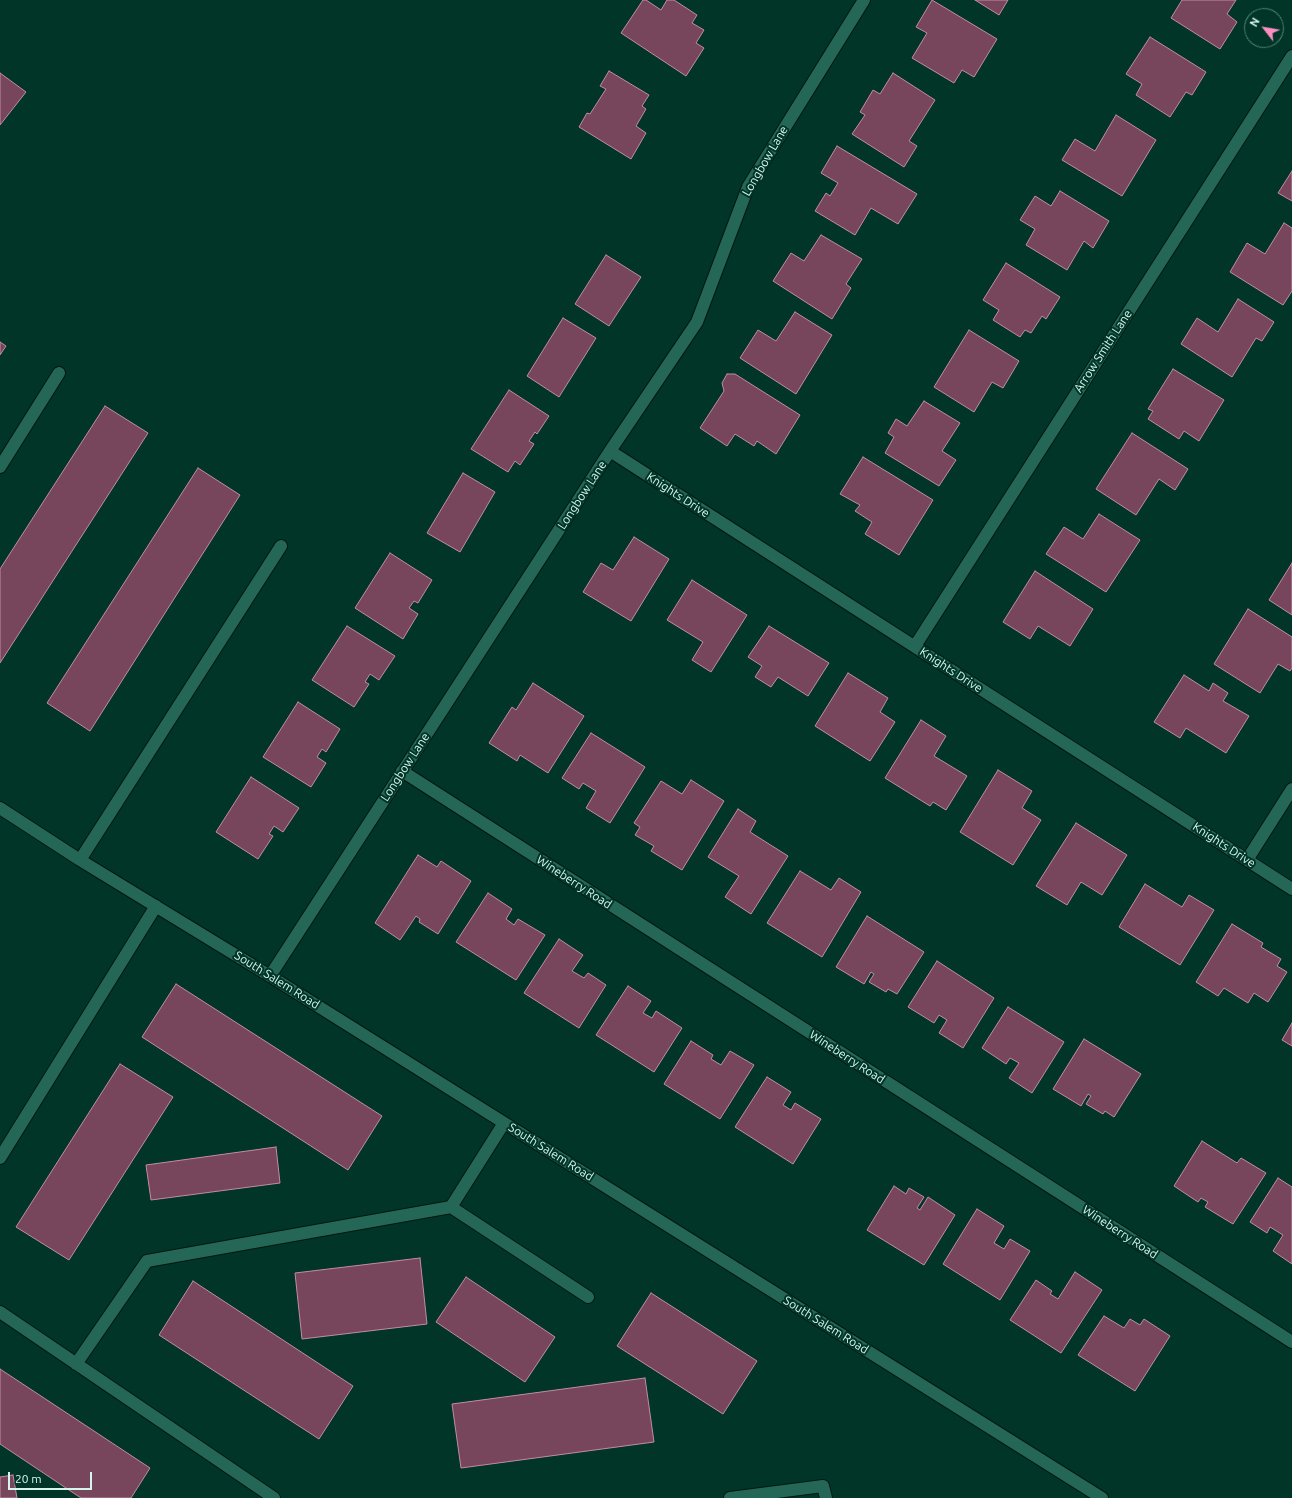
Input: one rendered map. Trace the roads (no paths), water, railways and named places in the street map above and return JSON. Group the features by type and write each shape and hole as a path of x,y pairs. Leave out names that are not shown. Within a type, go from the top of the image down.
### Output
{"street":[{"name":"Longbow Lane","path":"270,976 610,451 697,322 748,187 864,0"},
{"name":"Arrow Smith Lane","path":"915,646 1292,56"},
{"path":"0,467 59,374"},
{"name":"Knights Drive","path":"610,451 1292,888"},
{"path":"80,860 281,546"},
{"name":"Wineberry Road","path":"402,772 1292,1342"},
{"path":"1247,860 1292,789"},
{"name":"South Salem Road","path":"0,808 80,860 270,976 1102,1498"},
{"path":"0,1158 156,906"},
{"path":"451,1207 504,1123"},
{"path":"76,1364 147,1261 451,1207 588,1297"},
{"path":"0,1312 274,1498"},
{"path":"730,1498 823,1486 826,1498"}]}
